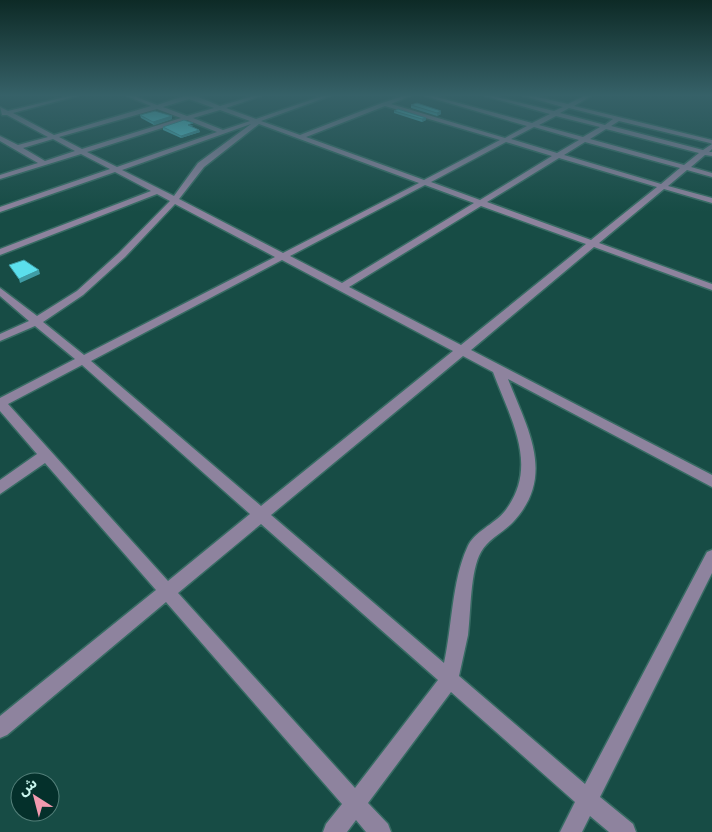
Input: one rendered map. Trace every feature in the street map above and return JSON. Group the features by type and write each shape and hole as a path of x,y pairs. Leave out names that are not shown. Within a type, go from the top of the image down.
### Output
{"street":[{"path":"49,135 712,481"},
{"path":"16,148 60,135"},
{"path":"0,178 135,135"},
{"path":"0,210 214,135"},
{"path":"0,338 37,321 80,293 122,255 175,200 194,173 210,157 239,135"},
{"path":"294,135 712,287"},
{"path":"300,137 306,135"},
{"path":"487,135 712,201"},
{"path":"380,832 0,403 514,135"},
{"path":"569,135 712,175"},
{"path":"342,287 592,135"},
{"path":"646,135 710,149"},
{"path":"667,135 710,149"},
{"path":"0,138 44,164"},
{"path":"0,728 685,167 710,149"},
{"path":"0,252 158,192"},
{"path":"0,290 84,360 260,516 625,832"},
{"path":"334,832 450,680 459,635 468,564 476,547 488,534 509,517 524,494 529,470 528,448 498,370"},
{"path":"0,488 46,455"},
{"path":"571,832 712,557"}],"building":[{"path":"24,260 39,270 19,279 9,265"}]}
